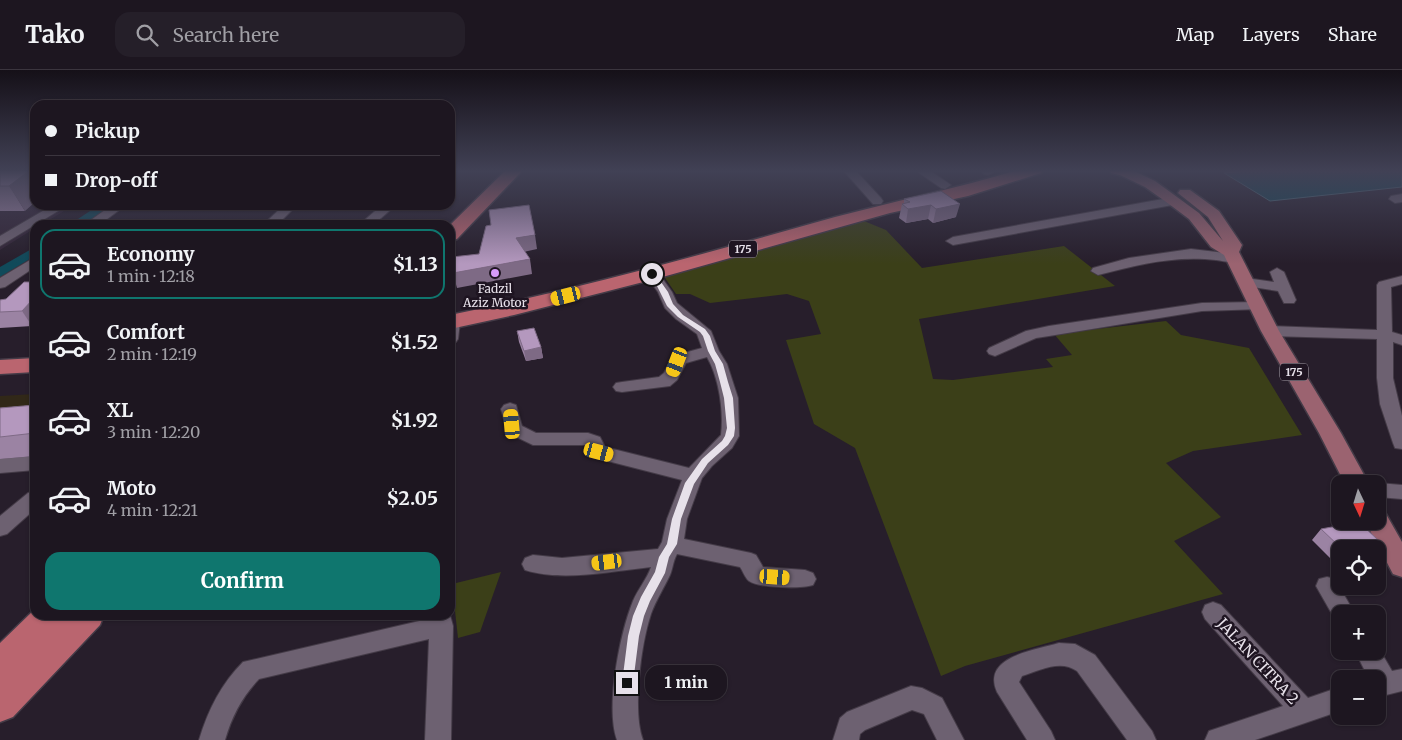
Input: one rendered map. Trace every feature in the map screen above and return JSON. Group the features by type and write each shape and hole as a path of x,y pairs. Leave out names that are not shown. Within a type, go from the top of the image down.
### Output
{"highway":[{"path":"446,220 468,201"},
{"path":"455,229 478,201"},
{"name":"175","path":"455,321 544,289 876,201"},
{"name":"175","path":"455,322 652,274 886,209 921,201"},
{"path":"0,367 30,365"},
{"path":"0,383 30,380"},
{"path":"3,663 46,620"},
{"path":"0,705 83,620"}],"main road":[{"name":"175","path":"1174,201 1194,216 1217,244 1233,255 1270,331 1330,433 1352,475"},
{"name":"175","path":"1196,201 1214,214 1234,245 1233,255"},
{"path":"1383,530 1398,553"}],"street":[{"path":"953,241 1173,201"},
{"path":"37,220 54,210"},
{"path":"98,220 112,210"},
{"path":"274,220 286,210"},
{"path":"371,220 384,210"},
{"path":"0,242 30,224"},
{"path":"0,231 20,230"},
{"path":"1098,271 1129,262 1191,253 1233,255"},
{"path":"0,284 30,264"},
{"path":"1246,282 1287,294 1277,272"},
{"path":"630,740 626,729 625,717 627,683 634,636 645,600 660,573 693,476 705,461 725,443 730,436 731,428 726,390 719,364 711,351 703,331 681,316 670,304 652,274"},
{"path":"1402,280 1384,285 1385,378 1389,404 1402,443"},
{"path":"995,351 1026,337 1049,331 1202,307 1257,306"},
{"path":"1270,331 1385,335 1402,340"},
{"path":"622,387 664,382 671,376 678,360 711,351"},
{"path":"510,409 514,429 533,439 588,438 599,452 693,476"},
{"path":"0,466 30,463"},
{"path":"1386,491 1402,492"},
{"path":"0,512 28,504"},
{"path":"0,528 28,504"},
{"path":"533,564 562,567 668,550 742,559 748,562 756,574 761,576 806,579"},
{"path":"1327,586 1339,605"},
{"name":"JALAN CITRA 2","path":"1213,612 1304,711"},
{"path":"212,740 221,712 231,694 252,670 440,621 438,740"},
{"path":"1042,740 1006,684 1008,673 1015,667 1059,654 1075,655 1086,663 1143,740"},
{"path":"1373,660 1389,683"},
{"path":"851,731 911,698 922,700 933,706 951,740"},
{"path":"1218,740 1331,702"}],"shaded area":[{"path":"0,201 30,201 30,210 66,210 49,220 30,220 30,231 0,250"},
{"path":"30,394 30,462 0,465 0,396"}],"green space":[{"path":"864,221 886,230 922,268 1064,246 1115,286 919,319 933,379 953,380 1053,367 1046,359 1072,355 1054,334 1166,321 1181,335 1249,348 1302,435 1193,451 1166,463 1221,517 1174,541 1223,594 965,666 941,676 855,448 814,424 786,340 821,334 809,301 787,294 710,303 690,294 676,294 663,275"},
{"path":"501,572 480,632 458,638 455,611 455,583"}],"building":[{"path":"909,201 956,201 960,204 936,209 931,205 908,209 902,204 910,202"},
{"path":"529,205 535,235 516,238 530,259 455,273 455,257 479,254 486,226 491,225 489,210"},
{"path":"24,282 30,282 30,302 22,311 0,312 0,300 6,299"},
{"path":"534,328 541,347 524,351 517,331"},
{"path":"30,405 30,434 0,437 0,408"},
{"path":"1331,527 1331,530 1367,530 1378,540 1333,540 1321,529"}],"waterway":[{"path":"83,220 99,210"},
{"path":"0,273 30,254"}],"place":[{"name":"Fadzil Aziz Motor","path":"495,273"}],"route":[{"path":"627,683 639,616 645,600 660,573 664,557 672,544 677,519 690,483 705,461 725,443 730,436 731,428 728,398 724,382 719,364 711,351 706,336 703,331 687,321 670,304 652,274"}]}
